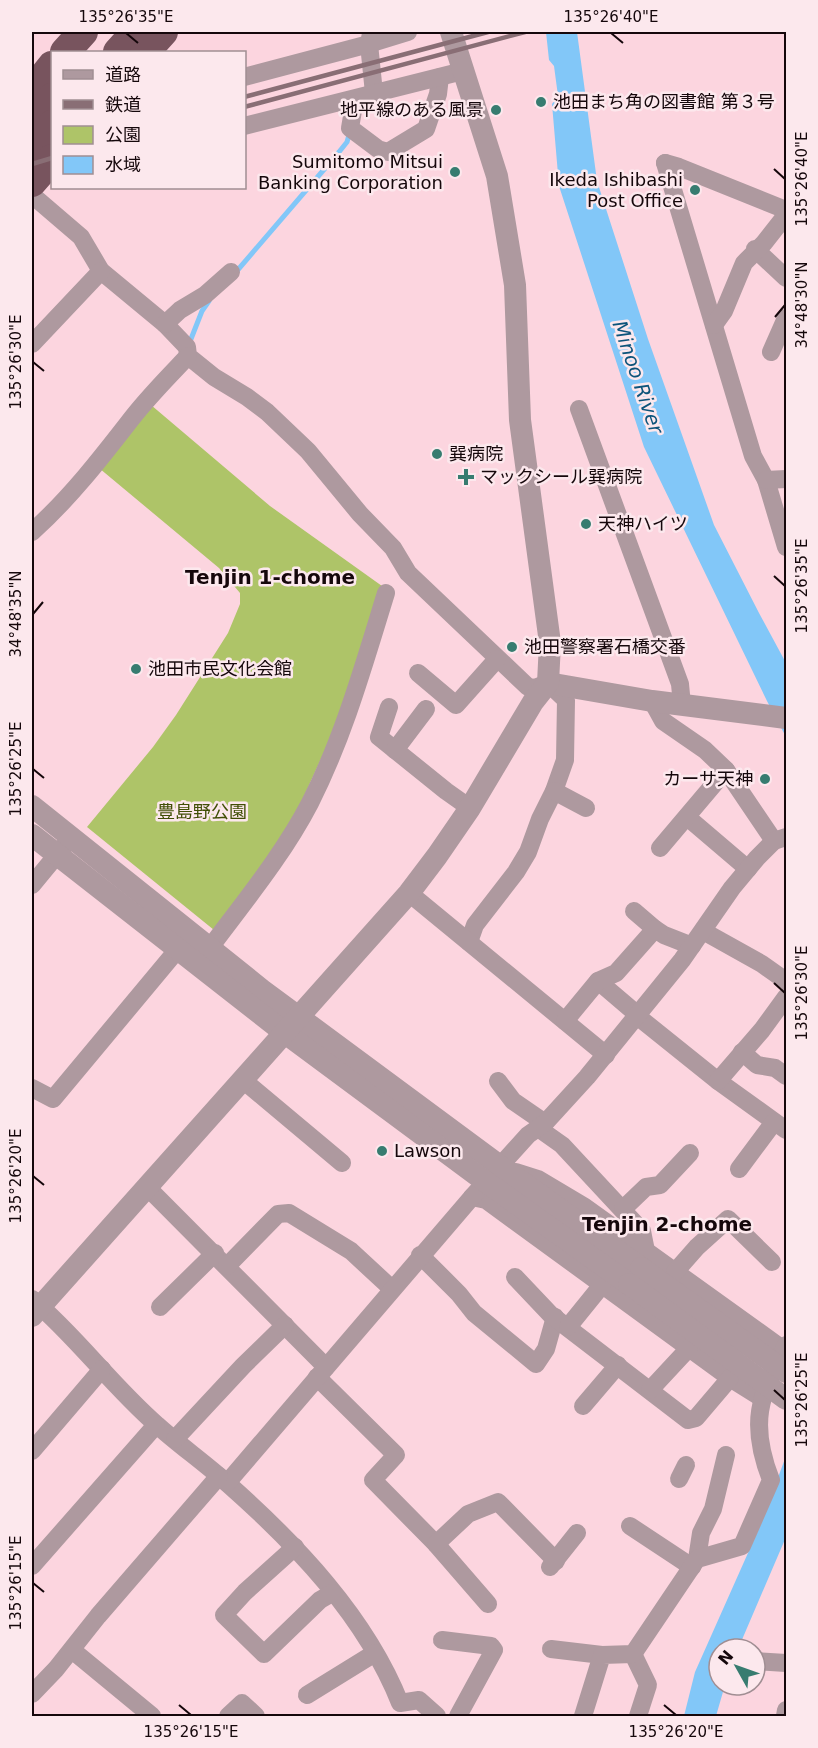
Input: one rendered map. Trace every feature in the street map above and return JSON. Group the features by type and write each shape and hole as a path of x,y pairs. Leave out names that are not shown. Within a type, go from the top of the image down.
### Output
{"highway":[{"path":"65,51 83,32"},
{"path":"94,51 112,32"},
{"path":"119,51 136,32"},
{"path":"146,51 163,32"},
{"path":"32,91 51,67"},
{"path":"32,122 51,99"},
{"path":"32,149 51,126"}],"street":[{"path":"246,76 370,38 408,32"},
{"path":"437,1716 419,1700 408,1704 399,1712 389,1675 351,1616 295,1547 223,1479 156,1425 102,1370 34,1307 147,1187 409,893 470,808 533,702 548,683 550,643 520,420 513,274 497,176 451,32"},
{"path":"370,38 374,93"},
{"path":"246,126 463,71"},
{"path":"355,99 350,128 378,149 388,152 426,129 438,94 440,77"},
{"path":"786,210 665,163 753,456 766,480 786,547"},
{"path":"41,177 101,271 165,324 187,347 188,356 214,377 267,412 308,451 360,514 393,548 408,573 528,687 535,688 548,683 652,701 778,717"},
{"path":"714,325 724,311 744,263 755,249 764,243 786,215"},
{"path":"755,249 786,278"},
{"path":"32,344 101,271"},
{"path":"165,324 180,310 205,295 231,272"},
{"path":"771,352 786,318"},
{"path":"32,532 79,484 133,417 188,356"},
{"path":"579,409 680,684 682,705"},
{"path":"766,480 786,479"},
{"path":"209,949 288,840 309,804 333,754 353,700 386,593"},
{"path":"418,673 456,705 497,659"},
{"path":"469,942 475,925 516,872 528,852 565,760 566,700 548,683"},
{"path":"32,1694 38,1673 56,1669 105,1607 322,1372 420,1256 528,1135 542,1126 606,1055 692,946 748,869 780,839 726,770 705,750 663,721 652,701"},
{"path":"390,707 378,737 470,808"},
{"path":"395,750 426,710"},
{"path":"660,848 726,770"},
{"path":"554,791 586,808"},
{"path":"32,806 64,846 178,950 285,1033 486,1182 639,1268 786,1356"},
{"path":"687,817 748,869"},
{"path":"32,835 64,846 300,1016 486,1182 538,1179 561,1192 639,1268 786,1399"},
{"path":"32,885 64,846"},
{"path":"409,893 606,1055"},
{"path":"634,911 664,935 692,946"},
{"path":"565,1021 598,981 616,973 655,929"},
{"path":"703,931 762,964 786,981"},
{"path":"32,1088 48,1106 178,950"},
{"path":"598,981 718,1081 780,1126 739,1169"},
{"path":"718,1081 762,1030 786,997"},
{"path":"742,1052 757,1065 775,1068 786,1077"},
{"path":"243,1080 342,1163"},
{"path":"498,1081 513,1101 562,1145 642,1231 639,1268"},
{"path":"623,1209 646,1187 660,1185 690,1154"},
{"path":"486,1182 486,1200 730,1378 762,1398"},
{"path":"147,1187 285,1325 322,1372 396,1455 373,1480 435,1544 488,1604"},
{"path":"160,1307 278,1214 289,1214 351,1251 392,1289"},
{"path":"675,1272 697,1246 728,1219 772,1262"},
{"path":"420,1256 459,1294 474,1313 536,1364 562,1322 602,1285"},
{"path":"639,1268 675,1272 786,1356"},
{"path":"515,1277 562,1322 688,1420 696,1418 730,1378"},
{"path":"175,1439 285,1325"},
{"path":"650,1390 689,1348"},
{"path":"630,1526 695,1563 742,1546 771,1480 762,1456 758,1435 762,1398 786,1356"},
{"path":"583,1406 618,1365"},
{"path":"35,1439 102,1370"},
{"path":"32,1566 156,1425"},
{"path":"633,1654 695,1563 701,1533 712,1509 726,1455"},
{"path":"435,1544 468,1514 498,1502 553,1564 577,1533"},
{"path":"295,1547 245,1592 224,1615 264,1654 320,1600 332,1593"},
{"path":"442,1640 491,1646 494,1650 458,1716"},
{"path":"551,1649 602,1655 633,1654"},
{"path":"72,1650 152,1716"},
{"path":"307,1695 375,1653"},
{"path":"633,1654 648,1685 638,1716"},
{"path":"584,1716 602,1655"},
{"path":"767,1662 786,1661"},
{"path":"228,1716 242,1703 256,1716"},
{"path":"785,1716 786,1710"}],"green space":[{"name":"豊島野公園","path":"151,405 270,506 382,586 337,724 295,816 261,867 214,930 87,827 153,747 176,715 228,633 240,604 240,593 219,568 99,468"}],"water":[{"name":"Minoo River","path":"546,32 577,32 597,181 648,339 714,525 786,663 786,737 644,447 559,186 552,104 558,96 554,66 549,60"},
{"path":"786,1456 786,1537 743,1637 711,1637 760,1526"},
{"path":"707,1645 707,1697 722,1697 716,1716 684,1716 695,1672"}],"waterway":[{"path":"236,272 339,152 347,142 349,135"},
{"path":"189,344 202,311 209,301"}],"railway":[{"path":"246,96 488,32"},
{"path":"246,106 525,32"},
{"path":"32,164 51,158"}],"place":[{"name":"池田まち角の図書館 第３号","path":"541,102"},
{"name":"地平線のある風景","path":"496,110"},
{"name":"Sumitomo Mitsui Banking Corporation","path":"455,172"},
{"name":"Ikeda Ishibashi Post Office","path":"695,190"},
{"name":"巽病院","path":"437,454"},
{"name":"マックシール巽病院","path":"466,477"},
{"name":"天神ハイツ","path":"586,524"},
{"name":"池田警察署石橋交番","path":"512,647"},
{"name":"池田市民文化会館","path":"136,669"},
{"name":"カーサ天神","path":"765,779"},
{"name":"Lawson","path":"382,1151"}],"district":[{"name":"Tenjin 1-chome","path":"270,577"},
{"name":"Tenjin 2-chome","path":"667,1224"}]}
